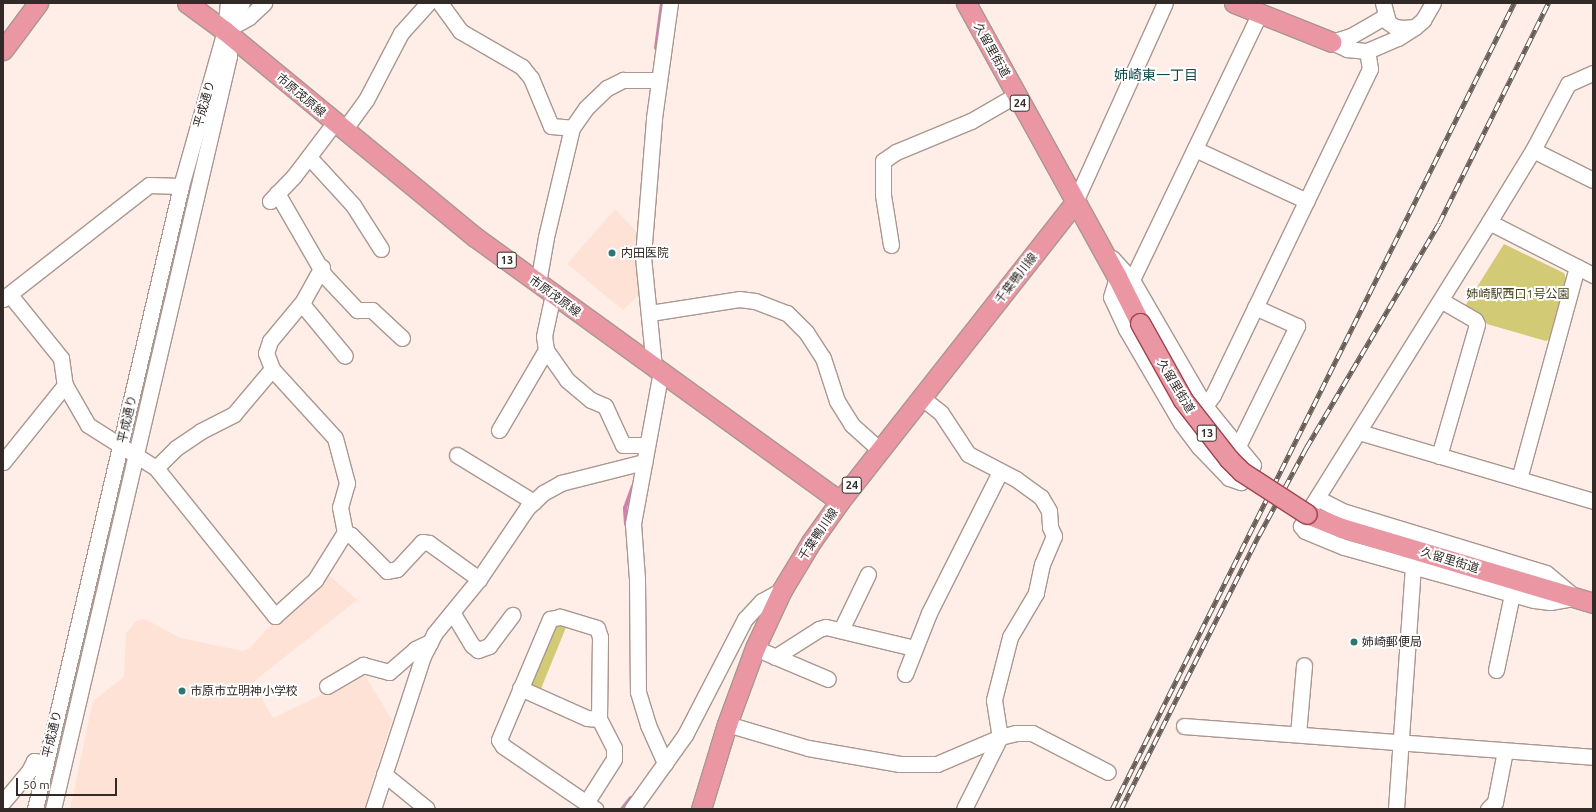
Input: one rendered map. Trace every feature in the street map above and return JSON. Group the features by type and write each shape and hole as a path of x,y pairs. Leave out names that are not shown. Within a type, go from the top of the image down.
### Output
{"main road":[{"path":"3,50 38,3"},
{"name":"市原茂原線","path":"187,3 225,31 475,237 840,501"},
{"name":"久留里街道","path":"966,3 1075,202 1101,247 1125,284 1140,323 1197,420 1229,459 1274,494 1308,514 1342,528 1593,603"},
{"path":"1234,3 1332,42"},
{"name":"千葉鴨川線","path":"701,809 727,724 755,648 782,590 840,501 1075,202"}],"street":[{"name":"平成通り","path":"35,809 181,186 225,31 228,3"},
{"name":"平成通り","path":"53,809 229,56 225,31 242,3"},
{"path":"225,31 249,17 264,3"},
{"path":"402,338 372,310 357,310 325,276 322,267 274,197 309,157 366,100 401,33 428,3"},
{"path":"440,3 460,31 522,67 531,78 551,126 572,128"},
{"path":"666,763 648,725 638,692 637,579 633,524 644,462 657,369 644,256 658,80 670,3"},
{"path":"1075,202 1166,3"},
{"path":"1332,42 1347,48 1366,51 1398,38 1414,27 1423,20 1433,3"},
{"path":"1332,42 1351,36 1384,10 1394,27 1414,27"},
{"path":"1125,284 1205,406 1254,464 1241,482 1229,478 1199,447 1126,329 1111,297 1125,284 1260,13"},
{"path":"1205,406 1213,396 1370,69 1366,51"},
{"path":"1575,597 1546,573 1314,503 1533,150 1568,84 1593,73"},
{"path":"646,445 623,445 605,406 591,400 567,380 546,350 544,336 546,236 572,128 586,108 607,88 623,80 658,80"},
{"path":"891,245 883,195 884,161 896,152 971,121 1016,95"},
{"path":"1194,148 1307,201"},
{"path":"1533,150 1593,180"},
{"path":"309,157 353,205 381,249"},
{"path":"181,186 149,185 6,297 61,358 65,384 88,425 156,468 275,616 315,580 345,532 340,507 347,483 335,438 272,369 266,353 270,342 302,304 322,267"},
{"path":"1489,222 1593,275"},
{"path":"1519,479 1577,267"},
{"path":"650,312 739,299 755,301 788,313 806,332 823,358 837,402 852,425 880,450"},
{"path":"1439,456 1477,324 1475,320 1441,300"},
{"path":"302,304 345,356"},
{"path":"1238,446 1297,326 1255,307"},
{"path":"499,430 546,350"},
{"path":"156,468 176,448 201,431 234,414 272,369"},
{"path":"3,462 65,384"},
{"path":"922,398 942,413 968,454 1016,479 1042,497 1049,511 1050,527 1054,536 1042,564 1036,593 1010,637 994,700 1000,737 964,809"},
{"path":"1359,432 1593,501"},
{"path":"457,455 534,502"},
{"path":"373,809 423,656 430,642 479,579 534,502 561,483 644,462"},
{"path":"905,674 929,613 1000,472"},
{"path":"1304,521 1301,526 1305,531 1344,547 1512,594 1550,602 1575,597"},
{"path":"345,532 351,535 387,571 397,569 422,542 429,542 479,579"},
{"path":"95,558 110,562"},
{"path":"1396,809 1413,566"},
{"path":"841,630 868,574"},
{"path":"632,809 685,735 745,618 762,602 782,590"},
{"path":"1496,670 1512,594"},
{"path":"452,612 472,645 478,650 489,646 512,615"},
{"path":"560,617 597,628 600,637 599,719 614,748 614,759 590,806 503,746 500,735 520,688 550,619 560,617"},
{"path":"775,657 819,629 826,627 914,648"},
{"path":"327,686 363,665 389,672 415,649 430,642"},
{"path":"755,648 828,679"},
{"path":"1298,734 1304,665"},
{"path":"520,688 587,718 599,719"},
{"path":"727,724 808,748 900,764 937,764 1000,737 1016,733 1032,733 1108,772"},
{"path":"1184,726 1593,757"},
{"path":"1488,809 1495,802 1505,751"},
{"path":"3,802 29,771 34,761 46,763"},
{"path":"384,774 427,809"}],"shaded area":[{"name":"内田医院","path":"615,209 647,242 644,290 623,310 567,264"},
{"name":"市原市立明神小学校","path":"330,576 357,600 253,682 273,718 364,674 392,720 364,809 70,809 93,701 124,677 126,633 136,621 145,619 180,638 243,651 249,649 266,630"}],"green space":[{"name":"姉崎駅西口1号公園","path":"1504,244 1564,273 1567,281 1552,338 1546,341 1487,324 1484,319 1465,306"},
{"path":"550,619 569,620 538,696 520,688"}],"waterway":[{"path":"656,48 662,3"},
{"path":"626,524 625,508 633,486"},
{"path":"622,809 631,798"}],"railway":[{"path":"1112,809 1514,3"},
{"path":"1121,809 1259,535 1306,448 1439,223 1548,3"}],"place":[{"name":"内田医院","path":"612,253"},
{"name":"姉崎郵便局","path":"1354,642"},
{"name":"市原市立明神小学校","path":"182,691"}],"district":[{"name":"姉崎東一丁目","path":"1156,75"}]}
